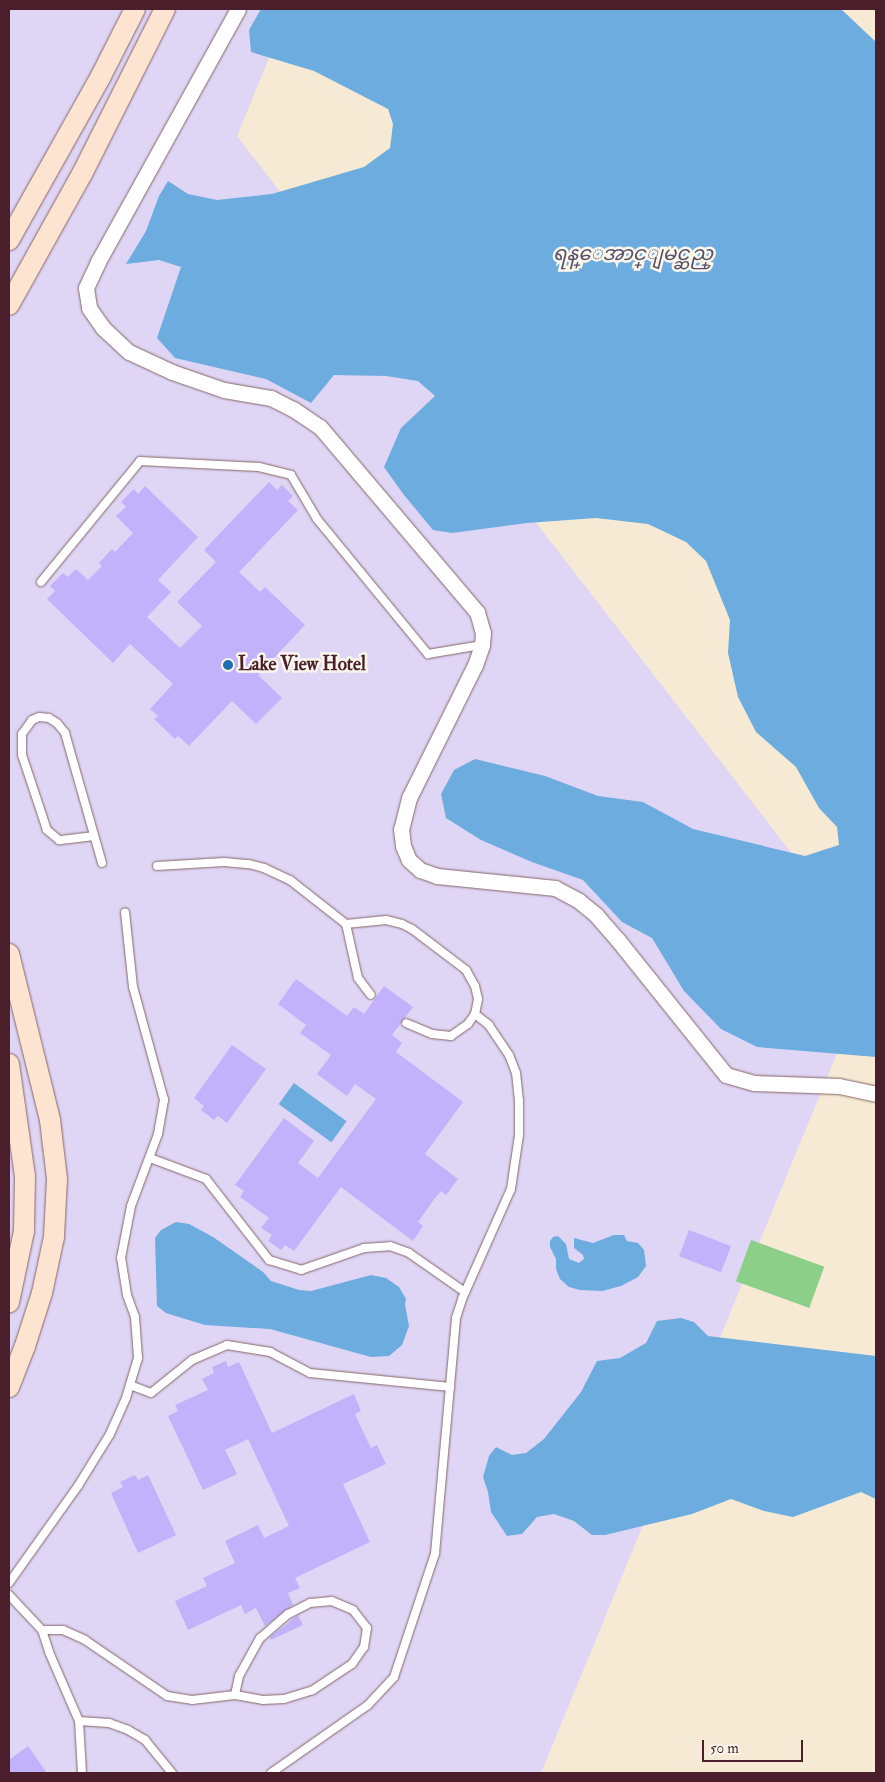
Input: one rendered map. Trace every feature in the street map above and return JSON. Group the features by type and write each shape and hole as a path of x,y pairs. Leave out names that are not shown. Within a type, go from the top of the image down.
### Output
{"main road":[{"path":"9,240 135,9"},
{"path":"9,305 82,174 165,9"},
{"path":"9,954 50,1120 57,1179 54,1237 42,1293 25,1346 9,1387"},
{"path":"9,1064 25,1176 24,1231 9,1302"}],"street":[{"path":"238,9 98,262 86,288 89,308 103,328 128,352 172,372 224,390 271,398 293,409 320,427 477,612 483,633 482,645 409,798 401,829 403,846 409,860 420,870 437,876 555,888 580,901 596,915 617,939 726,1075 754,1083 839,1086 876,1094"}],"lane":[{"path":"40,582 140,461 259,467 291,475 317,519 428,654 482,645"},
{"path":"94,836 59,840 47,830 22,755 22,734 32,720 39,717 49,718 65,733 102,863"},
{"path":"157,866 224,862 264,868 290,880 346,924 358,978 372,995"},
{"path":"9,1583 78,1486 110,1434 130,1385 138,1358 135,1317 122,1273 121,1258 131,1206 158,1134 164,1100 133,987 125,912"},
{"path":"346,924 386,920 412,929 466,970 475,986 478,1000 475,1014 468,1024 451,1036 419,1030 406,1023"},
{"path":"271,1773 368,1705 394,1678 435,1554 456,1318 511,1189 519,1135 519,1101 516,1073 509,1055 489,1025 475,1014"},
{"path":"150,1158 206,1179 269,1260 301,1270 364,1248 390,1246 409,1253 466,1292"},
{"path":"130,1385 150,1393 192,1360 227,1345 270,1352 310,1374 450,1387"},
{"path":"9,1595 42,1630 49,1652 79,1721 82,1773"},
{"path":"42,1630 63,1630 85,1640 167,1696 192,1700 235,1694 263,1700 284,1699 313,1690 352,1664 364,1647 367,1628 353,1610 332,1601 310,1603 288,1614 260,1638 239,1676 235,1694"},
{"path":"79,1721 109,1723 128,1730 145,1740 172,1773"}],"shaded area":[{"path":"9,9 289,9 237,136 875,961 541,1773 9,1773"}],"green space":[{"path":"751,1240 824,1267 809,1308 736,1281"}],"water":[{"name":"ရန္ေအာင္ျမင္ဆည္","path":"261,9 841,9 876,42 876,1057 757,1047 721,1029 684,991 652,938 622,922 583,880 532,862 481,840 446,818 441,794 454,770 475,759 545,776 598,796 643,802 693,829 805,856 839,845 837,827 819,808 796,767 756,732 738,697 728,653 730,620 706,561 686,542 648,524 596,518 527,523 452,533 433,530 384,467 401,428 435,396 418,381 386,376 334,375 311,403 266,379 175,358 157,338 181,267 159,260 126,264 146,231 159,196 168,181 188,194 217,200 272,194 364,167 390,148 393,124 388,109 314,71 251,52 249,30"},
{"path":"294,1083 347,1121 331,1142 279,1104"},
{"path":"176,1222 189,1224 213,1237 263,1272 271,1281 299,1290 311,1291 371,1275 386,1278 399,1287 406,1299 405,1304 409,1326 402,1345 389,1356 371,1357 270,1329 205,1325 166,1313 157,1306 155,1238 161,1230"},
{"path":"614,1235 624,1235 627,1241 638,1243 644,1250 646,1266 638,1277 621,1286 602,1291 580,1290 569,1287 560,1279 556,1269 556,1259 550,1247 550,1241 553,1237 558,1236 566,1244 569,1259 579,1263 584,1259 583,1255 574,1248 574,1238 593,1243"},
{"path":"681,1318 694,1322 708,1336 876,1356 876,1499 861,1492 793,1517 764,1511 731,1499 692,1514 605,1535 592,1535 574,1521 554,1514 537,1517 522,1534 507,1536 491,1512 488,1492 483,1477 489,1456 496,1447 512,1455 526,1453 544,1439 581,1392 597,1361 620,1358 646,1343 657,1321"}],"building":[{"path":"269,482 277,490 282,485 293,496 288,501 298,510 239,572 260,592 265,587 305,625 258,675 282,698 256,724 232,701 189,746 178,736 175,739 154,719 158,716 150,709 173,684 130,644 113,663 47,599 55,591 50,586 63,573 68,577 76,569 88,580 102,566 99,563 112,549 115,552 133,533 116,516 126,507 121,502 134,489 138,494 145,486 198,537 158,580 171,592 147,617 180,648 202,626 177,602 216,562 204,550"},
{"path":"296,979 347,1016 354,1007 364,1014 384,986 413,1007 392,1035 402,1043 396,1052 463,1102 425,1154 458,1179 446,1195 441,1191 435,1198 418,1222 423,1226 413,1241 341,1187 294,1251 285,1245 281,1250 268,1241 272,1235 261,1228 269,1218 240,1197 244,1191 235,1185 284,1118 314,1141 298,1163 318,1178 376,1099 355,1084 347,1096 317,1074 331,1055 300,1033 306,1025 278,1004"},
{"path":"232,1045 266,1069 227,1123 218,1116 214,1120 201,1110 204,1106 194,1098"},
{"path":"689,1230 731,1246 721,1272 679,1256"},
{"path":"226,1361 228,1367 239,1362 272,1433 354,1394 361,1411 355,1414 371,1448 377,1445 386,1464 343,1484 370,1542 295,1578 300,1588 288,1593 293,1605 265,1626 256,1608 245,1614 241,1605 188,1630 175,1601 207,1586 203,1578 235,1563 225,1541 258,1525 264,1538 289,1526 248,1439 225,1450 237,1474 203,1490 168,1416 178,1411 175,1405 208,1390 202,1379 214,1373 212,1367"},
{"path":"135,1475 138,1480 148,1475 176,1535 138,1553 111,1493 123,1487 120,1482"},
{"path":"298,1615 303,1625 271,1640 270,1637"},
{"path":"28,1746 47,1773 9,1773 9,1760"}],"place":[{"name":"Lake View Hotel","path":"228,665"}]}
